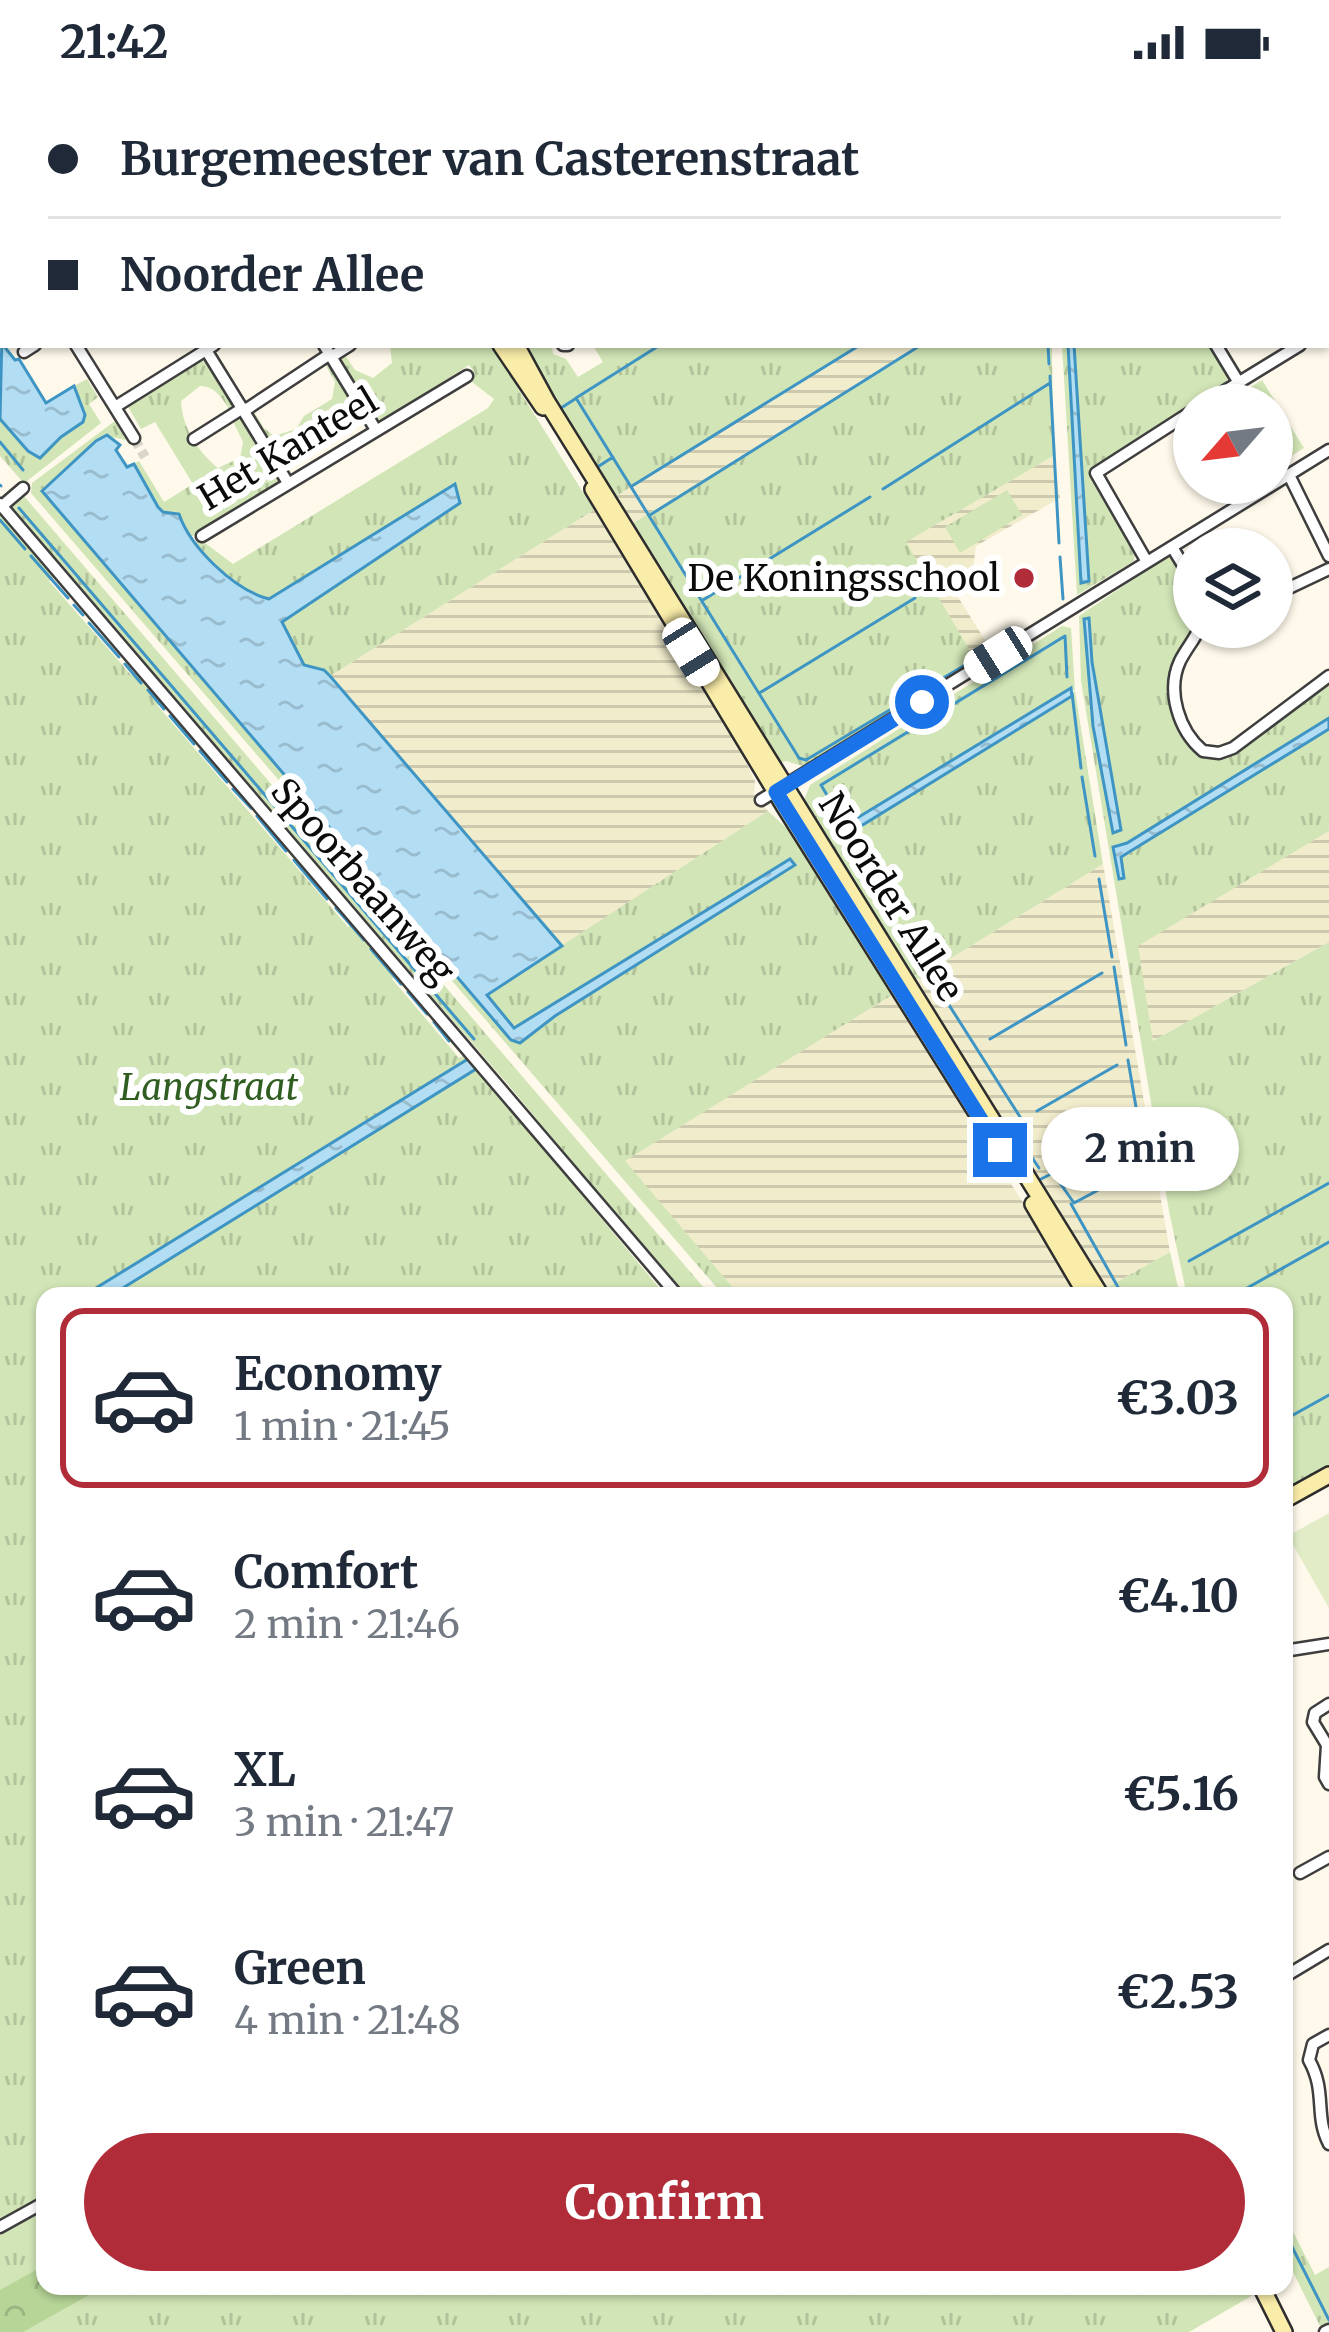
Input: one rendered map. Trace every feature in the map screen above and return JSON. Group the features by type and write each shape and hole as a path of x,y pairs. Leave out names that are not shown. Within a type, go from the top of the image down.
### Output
{"street":[{"path":"78,348 134,438"},
{"path":"115,407 210,348 287,483"},
{"name":"Noorder Allee","path":"503,348 775,792 1095,1287"},
{"name":"Noorder Allee","path":"518,348 775,792"},
{"path":"1218,348 1239,383 1295,348"},
{"path":"194,439 328,352 376,430"},
{"name":"Het Kanteel","path":"202,536 467,376"},
{"path":"1148,562 1096,473 1173,424"},
{"path":"1293,473 1329,451"},
{"path":"1293,483 1329,556"},
{"path":"1,505 23,488"},
{"path":"775,792 1242,504"},
{"name":"Spoorbaanweg","path":"1,505 670,1287"},
{"path":"1293,586 1329,569"},
{"path":"1189,648 1174,688 1185,730 1203,751 1233,748 1329,676"},
{"name":"Noorder Allee","path":"924,1020 1082,1287"},
{"path":"1293,1495 1329,1474"},
{"path":"1329,1703 1318,1710 1313,1722 1327,1745 1325,1777 1329,1784"},
{"path":"1300,1874 1329,1857"},
{"path":"1293,1972 1329,1950"},
{"path":"1327,2138 1320,2079 1309,2060 1313,2044 1329,2035"},
{"path":"1302,2096 1320,2096"},
{"path":"0,2227 36,2207"},
{"path":"1266,2295 1284,2332"}],"shaded area":[{"path":"854,348 916,348 630,525 613,498"},
{"path":"1053,456 1060,498 976,546 973,569 961,570 953,580 953,589 990,648 979,659 905,542"},
{"path":"594,510 740,749 755,781 754,794 768,811 562,946 330,676"},
{"path":"1329,831 1329,942 1153,1041 1137,946"},
{"path":"1103,864 1170,1252 1108,1287 1099,1287 911,983"},
{"path":"892,995 1072,1287 732,1287 624,1161"}],"green space":[{"path":"390,348 493,348 594,510 330,676 304,665 282,621 460,504 454,485 269,599 237,583 195,543 201,540 233,564 488,408 494,399 472,382 474,372 469,365 382,421 373,417 338,356 343,352 355,370 373,378 392,363"},
{"path":"522,348 552,348 578,377 603,362 595,348 854,348 613,498"},
{"path":"916,348 1052,348 1053,456 906,542 973,656 968,666 806,767 777,763 630,525"},
{"path":"1062,348 1213,348 1224,365 1225,384 1173,384 1173,418 1094,466 1092,481 1135,553 1134,561 1077,595"},
{"path":"200,360 208,363 234,405 230,410 214,391 200,386 181,401 192,438 218,468 240,458 243,442 232,419 239,415 278,475 278,483 191,537 182,523 158,507 134,464 139,461 164,502 193,484 155,422 141,429 127,405"},
{"path":"328,360 366,419 284,471 249,414 253,410 274,436 296,429 304,416 332,399 335,382 324,362"},
{"path":"87,379 98,397 89,404 101,423 22,481 0,456 0,419 40,458 83,422 82,402 74,386"},
{"path":"115,421 126,440 107,436 96,441 43,492 520,1043 794,864 789,859 519,1027 508,1023 486,995 768,811 792,833 892,995 625,1161 732,1287 716,1287 31,493 32,483"},
{"path":"1293,430 1304,448 1293,455"},
{"path":"1007,490 1022,515 960,553 945,527"},
{"path":"23,495 703,1287 676,1287 511,1088 11,508"},
{"name":"Langstraat","path":"0,511 56,576 49,581 131,675 139,671 164,700 157,705 348,927 355,923 399,973 392,979 459,1058 465,1055 658,1287 36,1287 36,2295 1253,2295 1189,2332 0,2332"},
{"path":"1168,556 1173,561 1173,648 1185,648 1171,680 1181,730 1217,757 1329,680 1329,717 1127,843 1117,844 1122,870 1121,857 1329,728 1329,831 1138,946 1153,1041 1329,942 1329,1466 1293,1487 1293,1287 1185,1287 1081,681 1079,616","holes":["1085,618 1089,619 1121,830 1113,833 1089,690"]},
{"path":"1062,626 1071,628 1075,691 1103,864 911,983 803,803 810,785","holes":["1071,688 1072,696 844,836 839,830"]},
{"path":"1170,1252 1178,1287 1108,1287"},
{"path":"1329,1513 1329,1608 1293,1545 1293,1533"},
{"path":"1293,2232 1315,2275 1329,2267 1329,2332 1323,2332 1293,2272"},
{"path":"36,2270 36,2295 89,2295 23,2332 0,2332 0,2290"}],"water":[{"path":"2,348 19,359 46,403 74,386 85,415 83,422 40,458 0,419"},
{"path":"1068,348 1074,348 1089,581 1081,583"},
{"path":"107,435 120,445 116,450 127,467 134,464 158,507 179,514 215,566 242,587 269,599 455,484 460,503 282,622 304,665 330,676 562,946 487,995 514,1028 790,859 795,865 555,1016 520,1043 511,1040 42,491"},
{"path":"1089,618 1092,662 1121,830 1113,833 1093,726 1084,619"},
{"path":"1071,688 1072,696 843,837 839,829"},
{"path":"1329,718 1329,729 1121,857 1124,878 1119,879 1113,847 1127,843"},
{"path":"468,1059 476,1069 125,1287 98,1287"}],"waterway":[{"path":"655,348 576,398 799,758 806,760 965,665"},
{"path":"632,486 855,348"},
{"path":"650,515 916,348"},
{"path":"1048,348 1049,364"},
{"path":"1050,376 1059,543"},
{"path":"883,489 1050,383"},
{"path":"558,410 575,399"},
{"path":"0,442 23,470"},
{"path":"596,468 613,457"},
{"path":"703,600 870,497"},
{"path":"19,508 474,1039"},
{"path":"0,520 25,549"},
{"path":"31,556 68,598"},
{"path":"1060,557 1063,599"},
{"path":"761,692 915,598"},
{"path":"74,605 83,615"},
{"path":"89,623 119,657"},
{"path":"846,827 821,785 1065,636 1067,677"},
{"path":"125,664 141,683"},
{"path":"148,690 164,709"},
{"path":"1072,693 1081,768"},
{"path":"170,716 194,744"},
{"path":"200,751 227,782"},
{"path":"1082,777 1095,856"},
{"path":"233,789 251,808"},
{"path":"257,816 286,851"},
{"path":"294,860 327,899"},
{"path":"1099,879 1112,957"},
{"path":"336,908 364,940"},
{"path":"371,949 401,984"},
{"path":"1114,967 1126,1045"},
{"path":"990,1039 1102,973"},
{"path":"930,975 1022,1120 1013,1129 1039,1168"},
{"path":"408,992 427,1014"},
{"path":"434,1022 449,1041"},
{"path":"1128,1060 1137,1113"},
{"path":"1037,1111 1117,1065"},
{"path":"1139,1123 1144,1153"},
{"path":"1039,1180 1053,1173 1074,1203 1147,1164 1150,1187"},
{"path":"1189,1261 1329,1183"},
{"path":"1071,1204 1118,1287"},
{"path":"1249,1287 1329,1242"},
{"path":"1293,1415 1329,1395"},
{"path":"1293,2249 1329,2320"}],"tunnel":[{"path":"134,438 145,457"}],"place":[{"name":"De Koningsschool","path":"1024,578"}],"route":[{"path":"922,702 776,792 1000,1150"}]}
